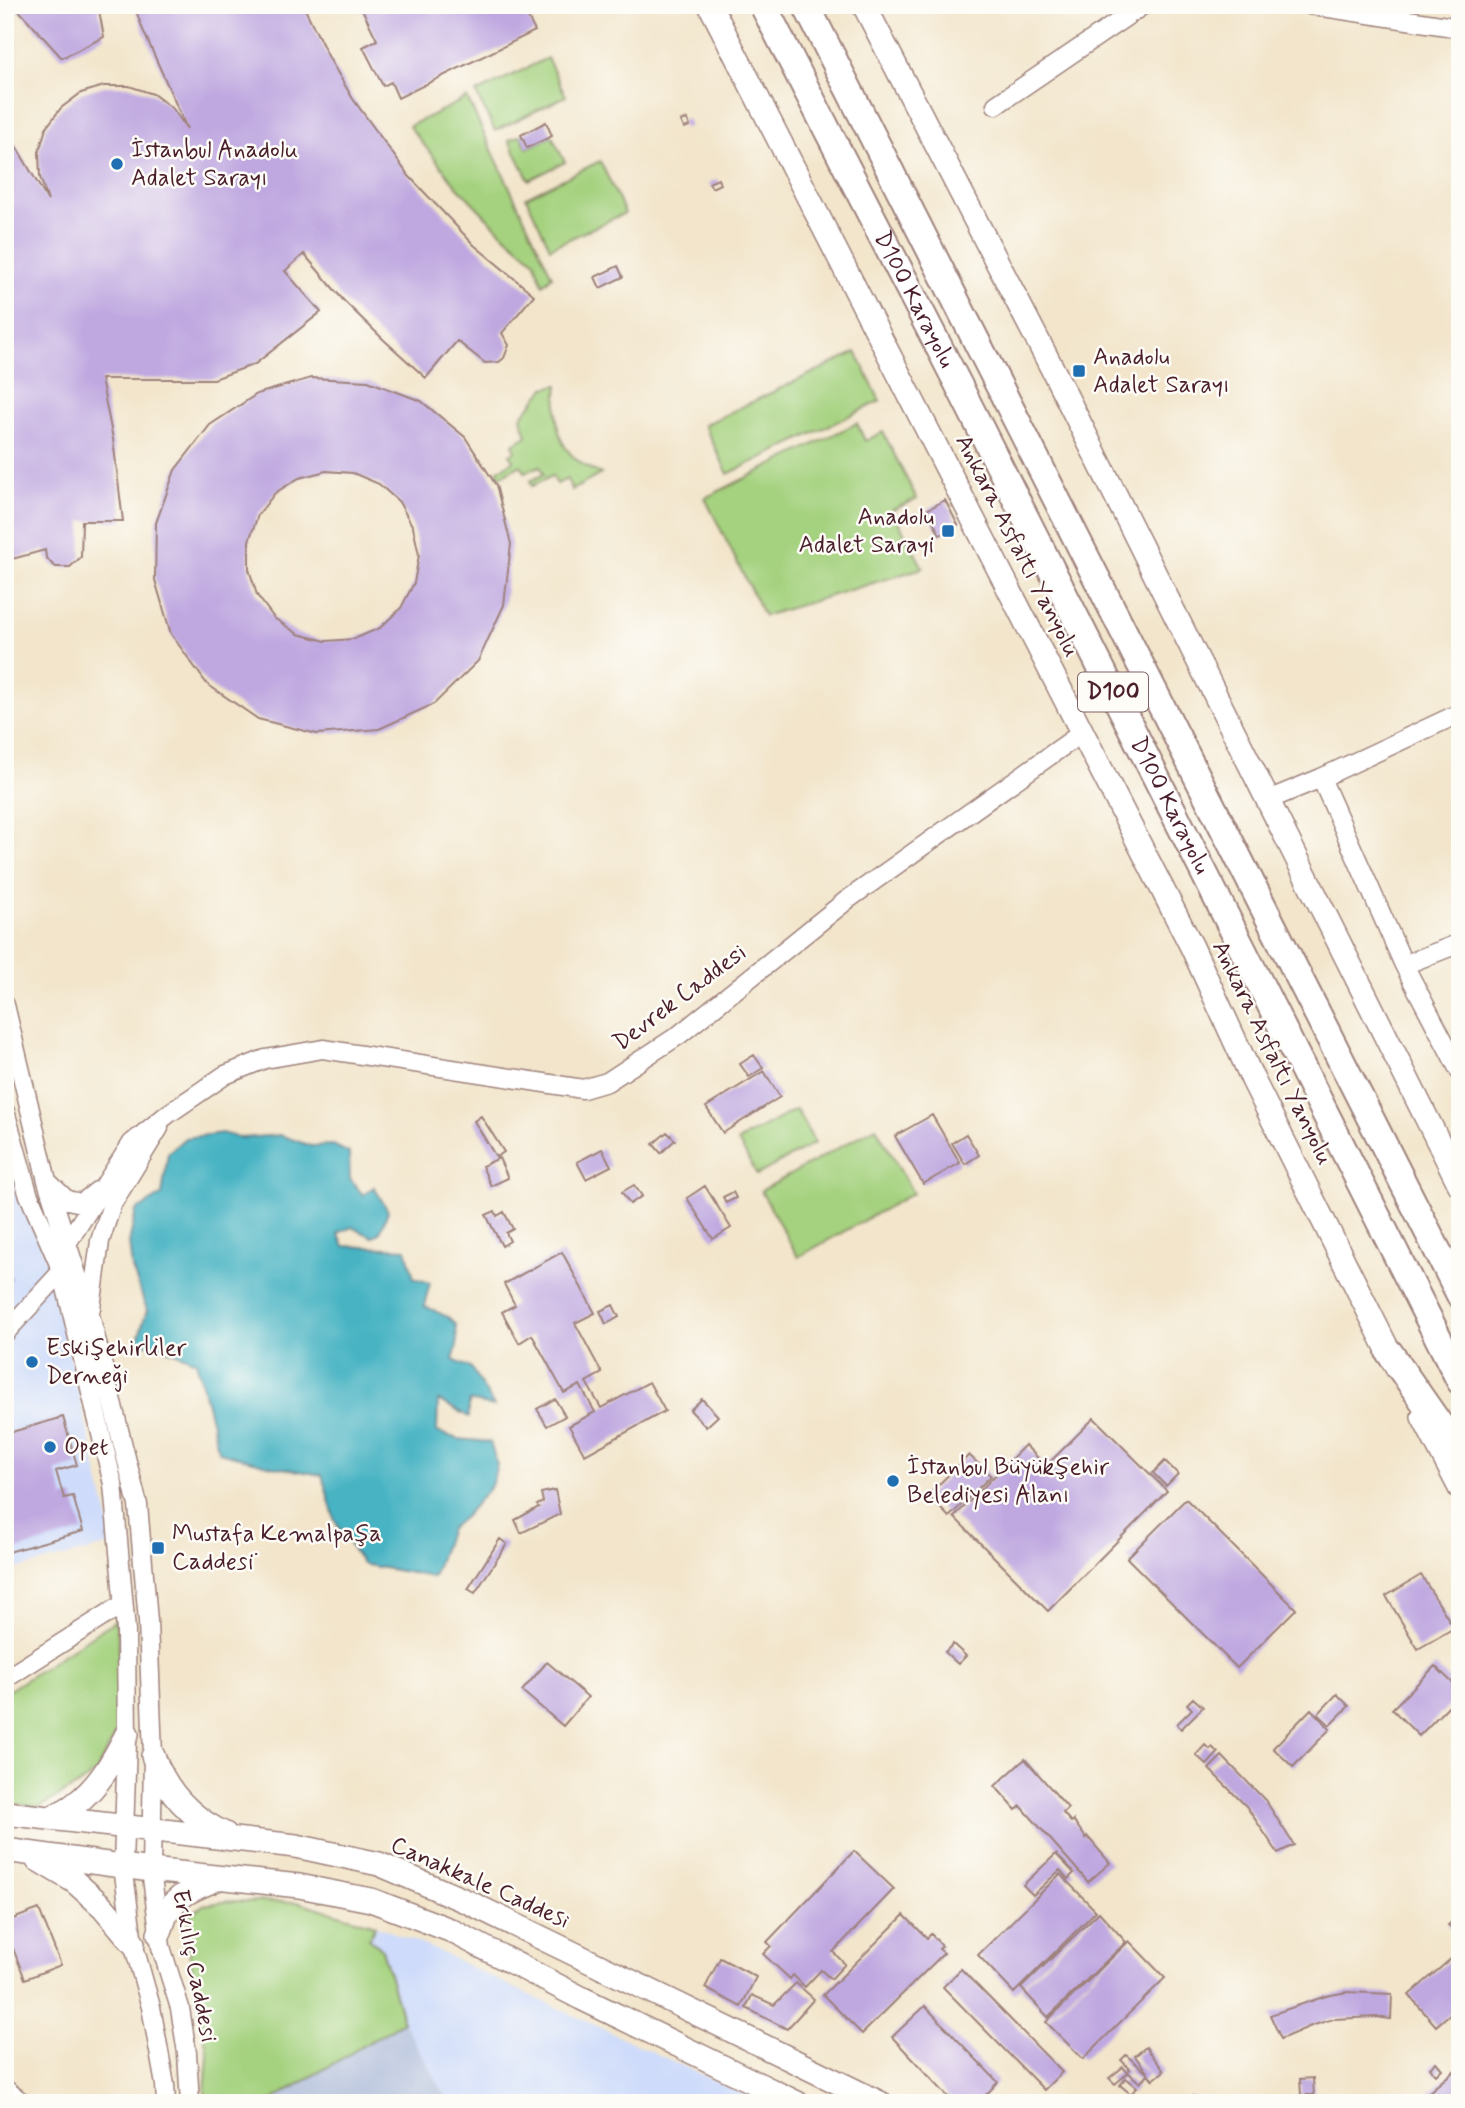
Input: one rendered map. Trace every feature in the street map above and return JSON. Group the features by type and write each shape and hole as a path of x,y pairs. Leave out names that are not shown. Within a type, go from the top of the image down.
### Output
{"highway":[{"name":"D100 Karayolu","path":"763,5 964,397 1460,1381"},
{"name":"D100 Karayolu","path":"806,5 1460,1295"},
{"path":"1389,1352 1460,1454"}],"main road":[{"name":"Ankara Asfaltı Yanyolu","path":"710,5 1192,947 1253,1080 1460,1488"},
{"path":"864,5 1053,370 1460,1185"},
{"path":"51,1818 76,1804 96,1785 127,1734"},
{"path":"153,1756 160,1775 183,1806 212,1828 238,1839"},
{"name":"Canakkale Caddesi","path":"16,1814 296,1846 379,1864 470,1903 880,2103"},
{"path":"15,1851 151,1870 299,1886 371,1900 438,1926 797,2103"},
{"path":"15,1851 74,1881 103,1907 133,1942"},
{"path":"159,1934 168,1911 180,1898 187,1892 219,1878"}],"street":[{"path":"996,105 1143,5"},
{"path":"1310,5 1460,28"},
{"path":"1268,800 1460,713"},
{"name":"Devrek Caddesi","path":"62,1272 67,1243 132,1143 168,1114 225,1075 265,1059 323,1049 583,1089 607,1082 679,1035 847,900 1083,732"},
{"path":"1321,778 1404,965 1460,1072"},
{"path":"1404,965 1460,943"},
{"name":"Erkılıç Caddesi","path":"5,1005 47,1181 90,1315 138,1505 148,1621 153,1756 151,1870 161,1948 180,2008 187,2053 190,2103"},
{"path":"5,1111 28,1193 62,1272 5,1334"},
{"name":"Devrek Caddesi","path":"90,1315 100,1241 112,1204 168,1114"},
{"name":"Devrek Caddesi","path":"47,1181 66,1200 82,1203 104,1184"},
{"name":"Erkılıç Caddesi","path":"62,1272 113,1484 126,1631 127,1734 123,1866 133,1942 151,2007 166,2103"},
{"path":"5,1679 123,1604"},
{"path":"5,2089 23,2103"}],"shaded area":[{"path":"5,1146 49,1267 114,1544 5,1572"},
{"path":"375,1925 445,1954 763,2103 450,2103 403,2022 382,1949 368,1939"},
{"path":"403,2022 450,2103 267,2103"}],"green space":[{"path":"547,58 566,96 495,131 476,93"},
{"path":"467,98 552,276 543,285 534,260 500,231 456,185 409,126"},
{"path":"521,135 527,148 552,136 565,162 529,180 509,140"},
{"path":"600,161 625,213 550,248 526,197"},
{"path":"856,352 880,401 728,474 704,425"},
{"path":"558,385 556,415 561,439 575,459 601,474 572,490 567,479 557,484 552,476 532,486 530,481 544,474 540,466 525,472 521,465 499,477 497,471 513,461 510,454 516,451 513,444 527,436 521,417 545,388"},
{"path":"857,423 865,441 883,432 917,499 892,510 923,568 764,616 705,498"},
{"path":"796,1109 815,1143 757,1175 738,1141"},
{"path":"876,1127 913,1193 798,1257 761,1191"},
{"path":"116,1620 126,1714 96,1772 39,1807 5,1803 5,1693"},
{"path":"231,1901 299,1902 375,1925 369,1939 382,1949 403,2022 267,2103 204,2103 208,2056 188,1946 190,1916 203,1905"}],"water":[{"path":"222,1133 241,1138 280,1135 311,1146 333,1145 349,1153 350,1179 363,1195 374,1187 388,1211 380,1232 373,1237 352,1227 338,1233 344,1246 406,1249 414,1278 430,1283 424,1306 448,1317 456,1325 457,1346 453,1360 471,1368 494,1406 469,1401 469,1417 438,1400 437,1432 458,1439 490,1442 497,1465 491,1486 450,1529 433,1577 362,1564 335,1521 322,1475 276,1467 219,1452 196,1361 157,1345 137,1343 147,1310 132,1268 129,1243 136,1211 162,1195 168,1153 185,1138"}],"building":[{"path":"14,5 98,5 104,37 62,58"},
{"path":"134,5 303,5 353,99 409,176 474,245 534,295 502,333 509,345 504,358 499,362 485,363 457,341 426,378 344,301 304,254 285,271 321,312 255,364 214,379 101,379 113,439 123,521 82,521 81,557 70,567 56,567 46,557 45,550 5,561 5,127 48,201 40,177 39,152 46,128 61,108 81,93 104,86 129,86 153,94 173,109 187,129"},
{"path":"360,5 532,5 536,12 527,16 535,31 398,98 391,82 383,86 363,47 377,40"},
{"path":"687,119 690,126 684,128 681,121"},
{"path":"546,122 552,136 527,148 521,135"},
{"path":"718,179 720,184 712,188 709,183"},
{"path":"618,266 623,277 600,288 595,277"},
{"path":"311,378 368,381 421,401 465,437 496,485 511,544 504,605 478,661 434,704 379,729 317,734 258,719 207,684 171,634 155,580 156,523 175,470 210,425 257,394","holes":["326,471 353,473 379,484 399,502 413,527 419,555 414,583 401,608 380,628 354,639 326,641 298,634 274,618 257,595 249,569 249,541 258,515 275,493 299,478"]},
{"path":"945,500 958,525 940,535 927,510"},
{"path":"754,1055 763,1068 749,1077 740,1064"},
{"path":"764,1071 780,1097 723,1133 706,1107"},
{"path":"932,1115 960,1163 923,1184 895,1136"},
{"path":"481,1116 504,1152 496,1157 474,1121"},
{"path":"667,1132 675,1140 661,1153 653,1144"},
{"path":"966,1134 979,1155 965,1164 952,1143"},
{"path":"602,1149 611,1166 586,1179 577,1162"},
{"path":"499,1158 508,1178 491,1186 482,1166"},
{"path":"634,1185 642,1196 630,1204 622,1192"},
{"path":"705,1186 731,1228 713,1239 687,1198"},
{"path":"733,1192 736,1198 726,1203 723,1197"},
{"path":"495,1211 497,1216 504,1212 513,1229 506,1233 510,1241 502,1246 486,1215"},
{"path":"562,1252 595,1313 575,1323 602,1373 586,1382 601,1408 649,1382 665,1411 585,1455 569,1426 595,1412 580,1385 564,1393 532,1335 519,1343 502,1312 515,1305 504,1284"},
{"path":"5,1261 12,1280 5,1284"},
{"path":"613,1305 619,1317 606,1324 600,1311"},
{"path":"555,1399 565,1416 547,1426 537,1409"},
{"path":"702,1399 718,1416 706,1427 690,1410"},
{"path":"63,1417 77,1465 56,1471 64,1498 73,1496 83,1531 5,1553 5,1434"},
{"path":"1094,1418 1167,1491 1048,1611 954,1517 1025,1445 1046,1466"},
{"path":"969,1455 991,1476 949,1517 928,1495"},
{"path":"1165,1461 1178,1474 1166,1486 1153,1473"},
{"path":"555,1490 560,1514 521,1533 515,1520 539,1507 537,1505 543,1502 541,1493"},
{"path":"1186,1499 1296,1609 1237,1668 1127,1558"},
{"path":"500,1539 507,1544 475,1593 468,1589"},
{"path":"1421,1575 1454,1628 1418,1649 1386,1596"},
{"path":"953,1644 966,1656 958,1664 945,1652"},
{"path":"547,1662 588,1697 563,1726 522,1691"},
{"path":"1435,1666 1460,1690 1460,1694 1419,1736 1392,1709"},
{"path":"1337,1694 1349,1706 1330,1725 1318,1714"},
{"path":"1193,1698 1203,1707 1181,1729 1177,1724 1192,1709 1187,1704"},
{"path":"1311,1709 1330,1729 1293,1767 1273,1748"},
{"path":"1205,1745 1218,1753 1207,1765 1196,1755"},
{"path":"1222,1756 1266,1801 1294,1845 1278,1853 1246,1806 1209,1769"},
{"path":"1025,1759 1068,1808 1063,1813 1071,1822 1073,1820 1110,1863 1088,1882 1021,1806 1016,1810 995,1786"},
{"path":"854,1851 894,1889 833,1952 845,1964 831,1979 821,1970 805,1987 793,1975 790,1979 763,1954 771,1946 767,1942"},
{"path":"1056,1854 1074,1873 1068,1879 1060,1870 1033,1895 1023,1885"},
{"path":"1060,1874 1096,1911 1014,1993 978,1955"},
{"path":"39,1909 61,1965 25,1979 5,1922"},
{"path":"1099,1912 1126,1942 1048,2017 1021,1988"},
{"path":"904,1915 927,1938 931,1934 942,1946 939,1949 944,1953 862,2034 823,1995"},
{"path":"1460,1915 1460,1939 1448,1925"},
{"path":"1129,1941 1165,1978 1083,2059 1046,2022"},
{"path":"1460,1951 1460,2005 1436,2026 1409,1995"},
{"path":"720,1958 756,1977 741,2007 705,1988"},
{"path":"961,1969 1062,2072 1044,2090 943,1987"},
{"path":"796,1983 814,1999 787,2029 746,2008 752,1995 774,2005"},
{"path":"1347,1992 1392,1994 1391,2019 1333,2019 1281,2039 1270,2015 1326,1996"},
{"path":"925,2006 998,2082 983,2098 989,2103 954,2103 892,2037"},
{"path":"1146,2047 1164,2071 1153,2080 1135,2056"},
{"path":"1126,2055 1148,2074 1140,2083 1128,2072 1130,2069 1121,2060"},
{"path":"1436,2062 1442,2069 1436,2075 1430,2068"},
{"path":"1460,2066 1460,2101 1436,2103 1428,2093"},
{"path":"1123,2067 1128,2073 1115,2084 1109,2078"},
{"path":"1126,2078 1137,2087 1131,2094 1120,2085"},
{"path":"1313,2078 1314,2095 1301,2095 1300,2079"},
{"path":"1193,2096 1200,2103 1186,2103"}],"place":[{"name":"İstanbul Anadolu Adalet Sarayı","path":"117,164"},
{"name":"Anadolu Adalet Sarayı","path":"1079,371"},
{"name":"Anadolu Adalet Sarayi","path":"948,531"},
{"name":"Eskişehirliler Derneği","path":"32,1362"},
{"name":"Opet","path":"50,1447"},
{"name":"İstanbul Büyükşehir Belediyesi Alanı","path":"893,1481"},
{"name":"Mustafa Kemalpaşa Caddesi̇","path":"158,1548"}]}
